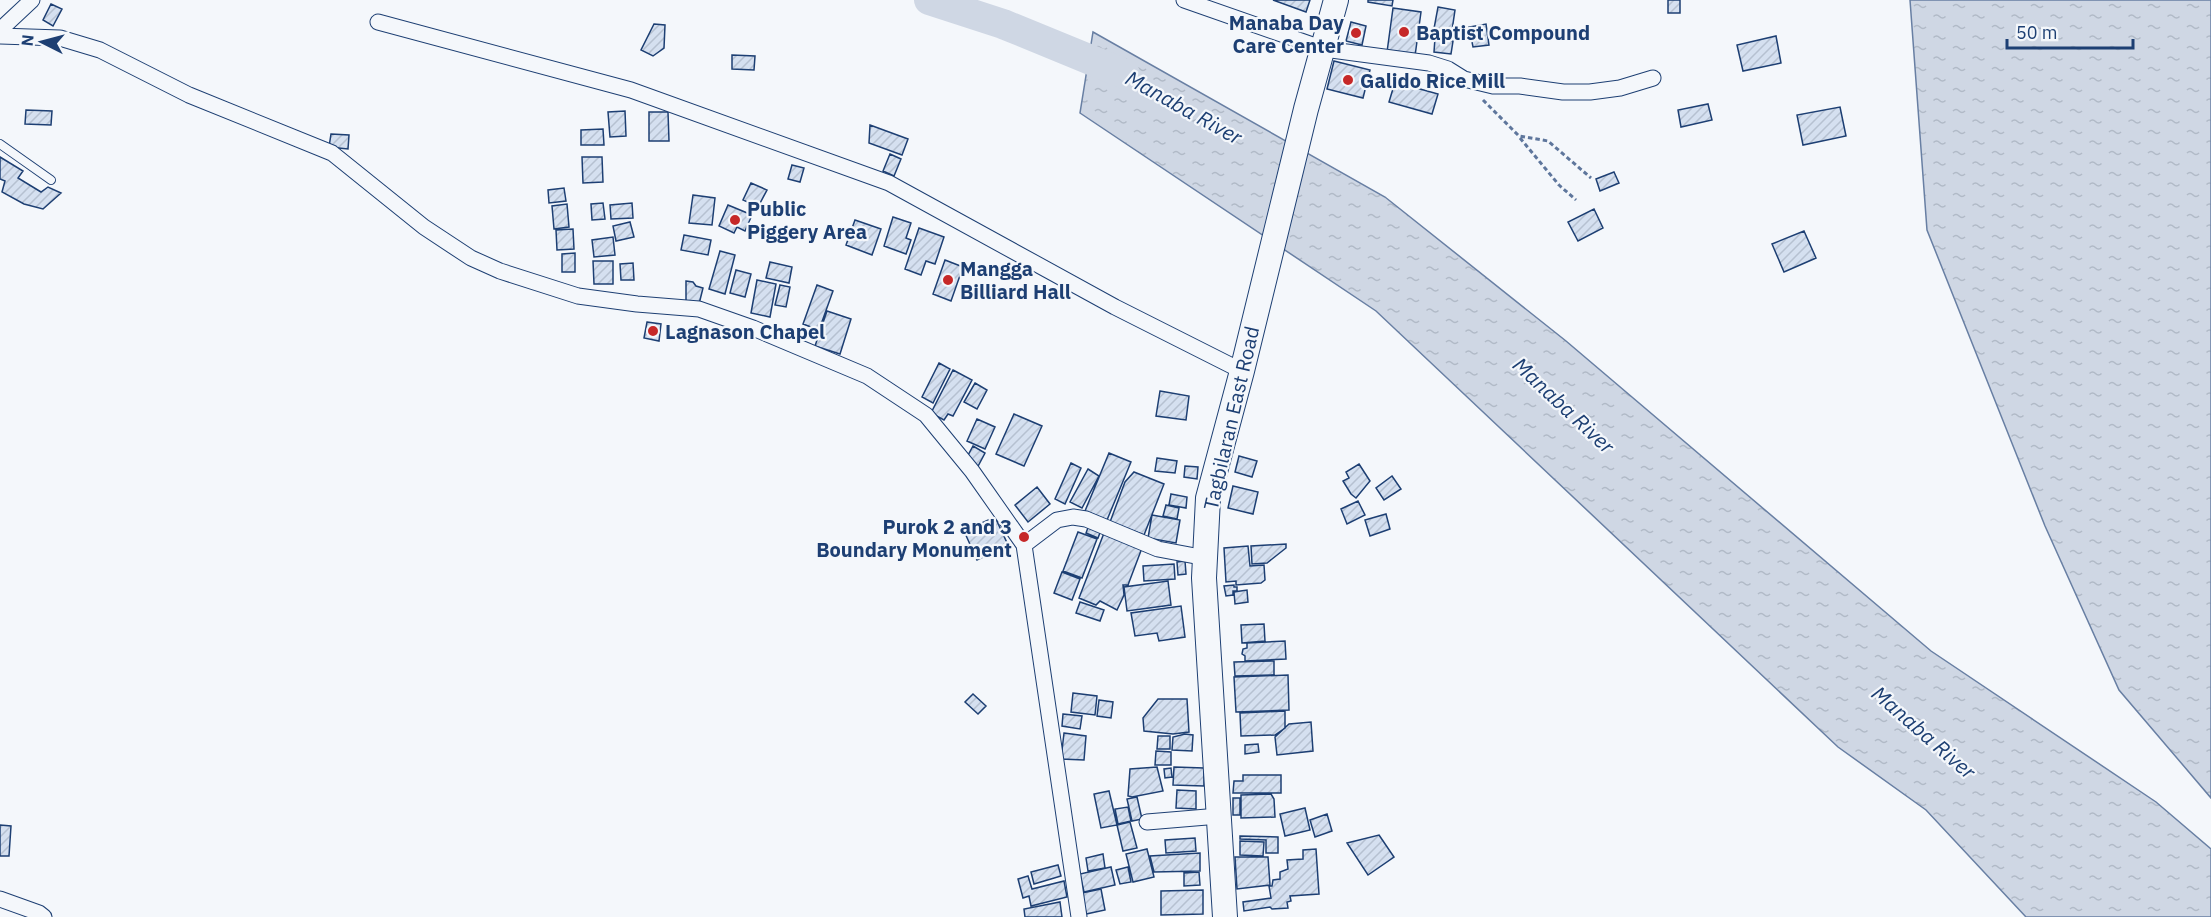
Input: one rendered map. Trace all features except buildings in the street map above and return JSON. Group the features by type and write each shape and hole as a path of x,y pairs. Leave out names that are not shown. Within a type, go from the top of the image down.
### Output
{"main road":[{"name":"Tagbilaran East Road","path":"1225,917 1204,578 1208,498 1306,109 1336,0"}],"street":[{"path":"0,30 32,0"},
{"path":"1184,0 1323,49 1428,63 1448,69 1464,79 1493,86 1520,86 1563,92 1620,88 1653,78"},
{"path":"378,22 631,90 889,183 1105,302 1243,365"},
{"path":"0,36 60,38 100,50 189,96 332,153 424,227 471,258 500,272 579,296 699,309 764,332 867,376 926,415 972,471 1024,545 1079,917"},
{"path":"1024,545 1057,520 1073,517 1086,519 1158,549 1206,558"},
{"path":"1147,822 1219,816"},
{"path":"0,899 39,913 44,917"}],"lane":[{"path":"0,144 51,180"}],"path":[{"path":"1464,79 1498,117 1519,136 1559,185 1576,200"},
{"path":"1519,136 1548,141 1591,178"}],"water":[{"path":"1910,0 2211,0 2211,798 2119,690 2045,526 1927,230"},
{"path":"1093,32 1385,197 1566,341 1931,651 2156,802 2211,849 2211,917 2026,917 1926,810 1838,747 1376,311 1080,113"}],"waterway":[{"name":"Manaba River","path":"929,0 1003,24 1125,74"}],"place":[{"name":"Baptist Compound","path":"1404,32"},
{"name":"Manaba Day Care Center","path":"1356,33"},
{"name":"Galido Rice Mill","path":"1348,80"},
{"name":"Public Piggery Area","path":"735,220"},
{"name":"Mangga Billiard Hall","path":"948,280"},
{"name":"Lagnason Chapel","path":"653,331"},
{"name":"Purok 2 and 3 Boundary Monument","path":"1024,537"}]}
